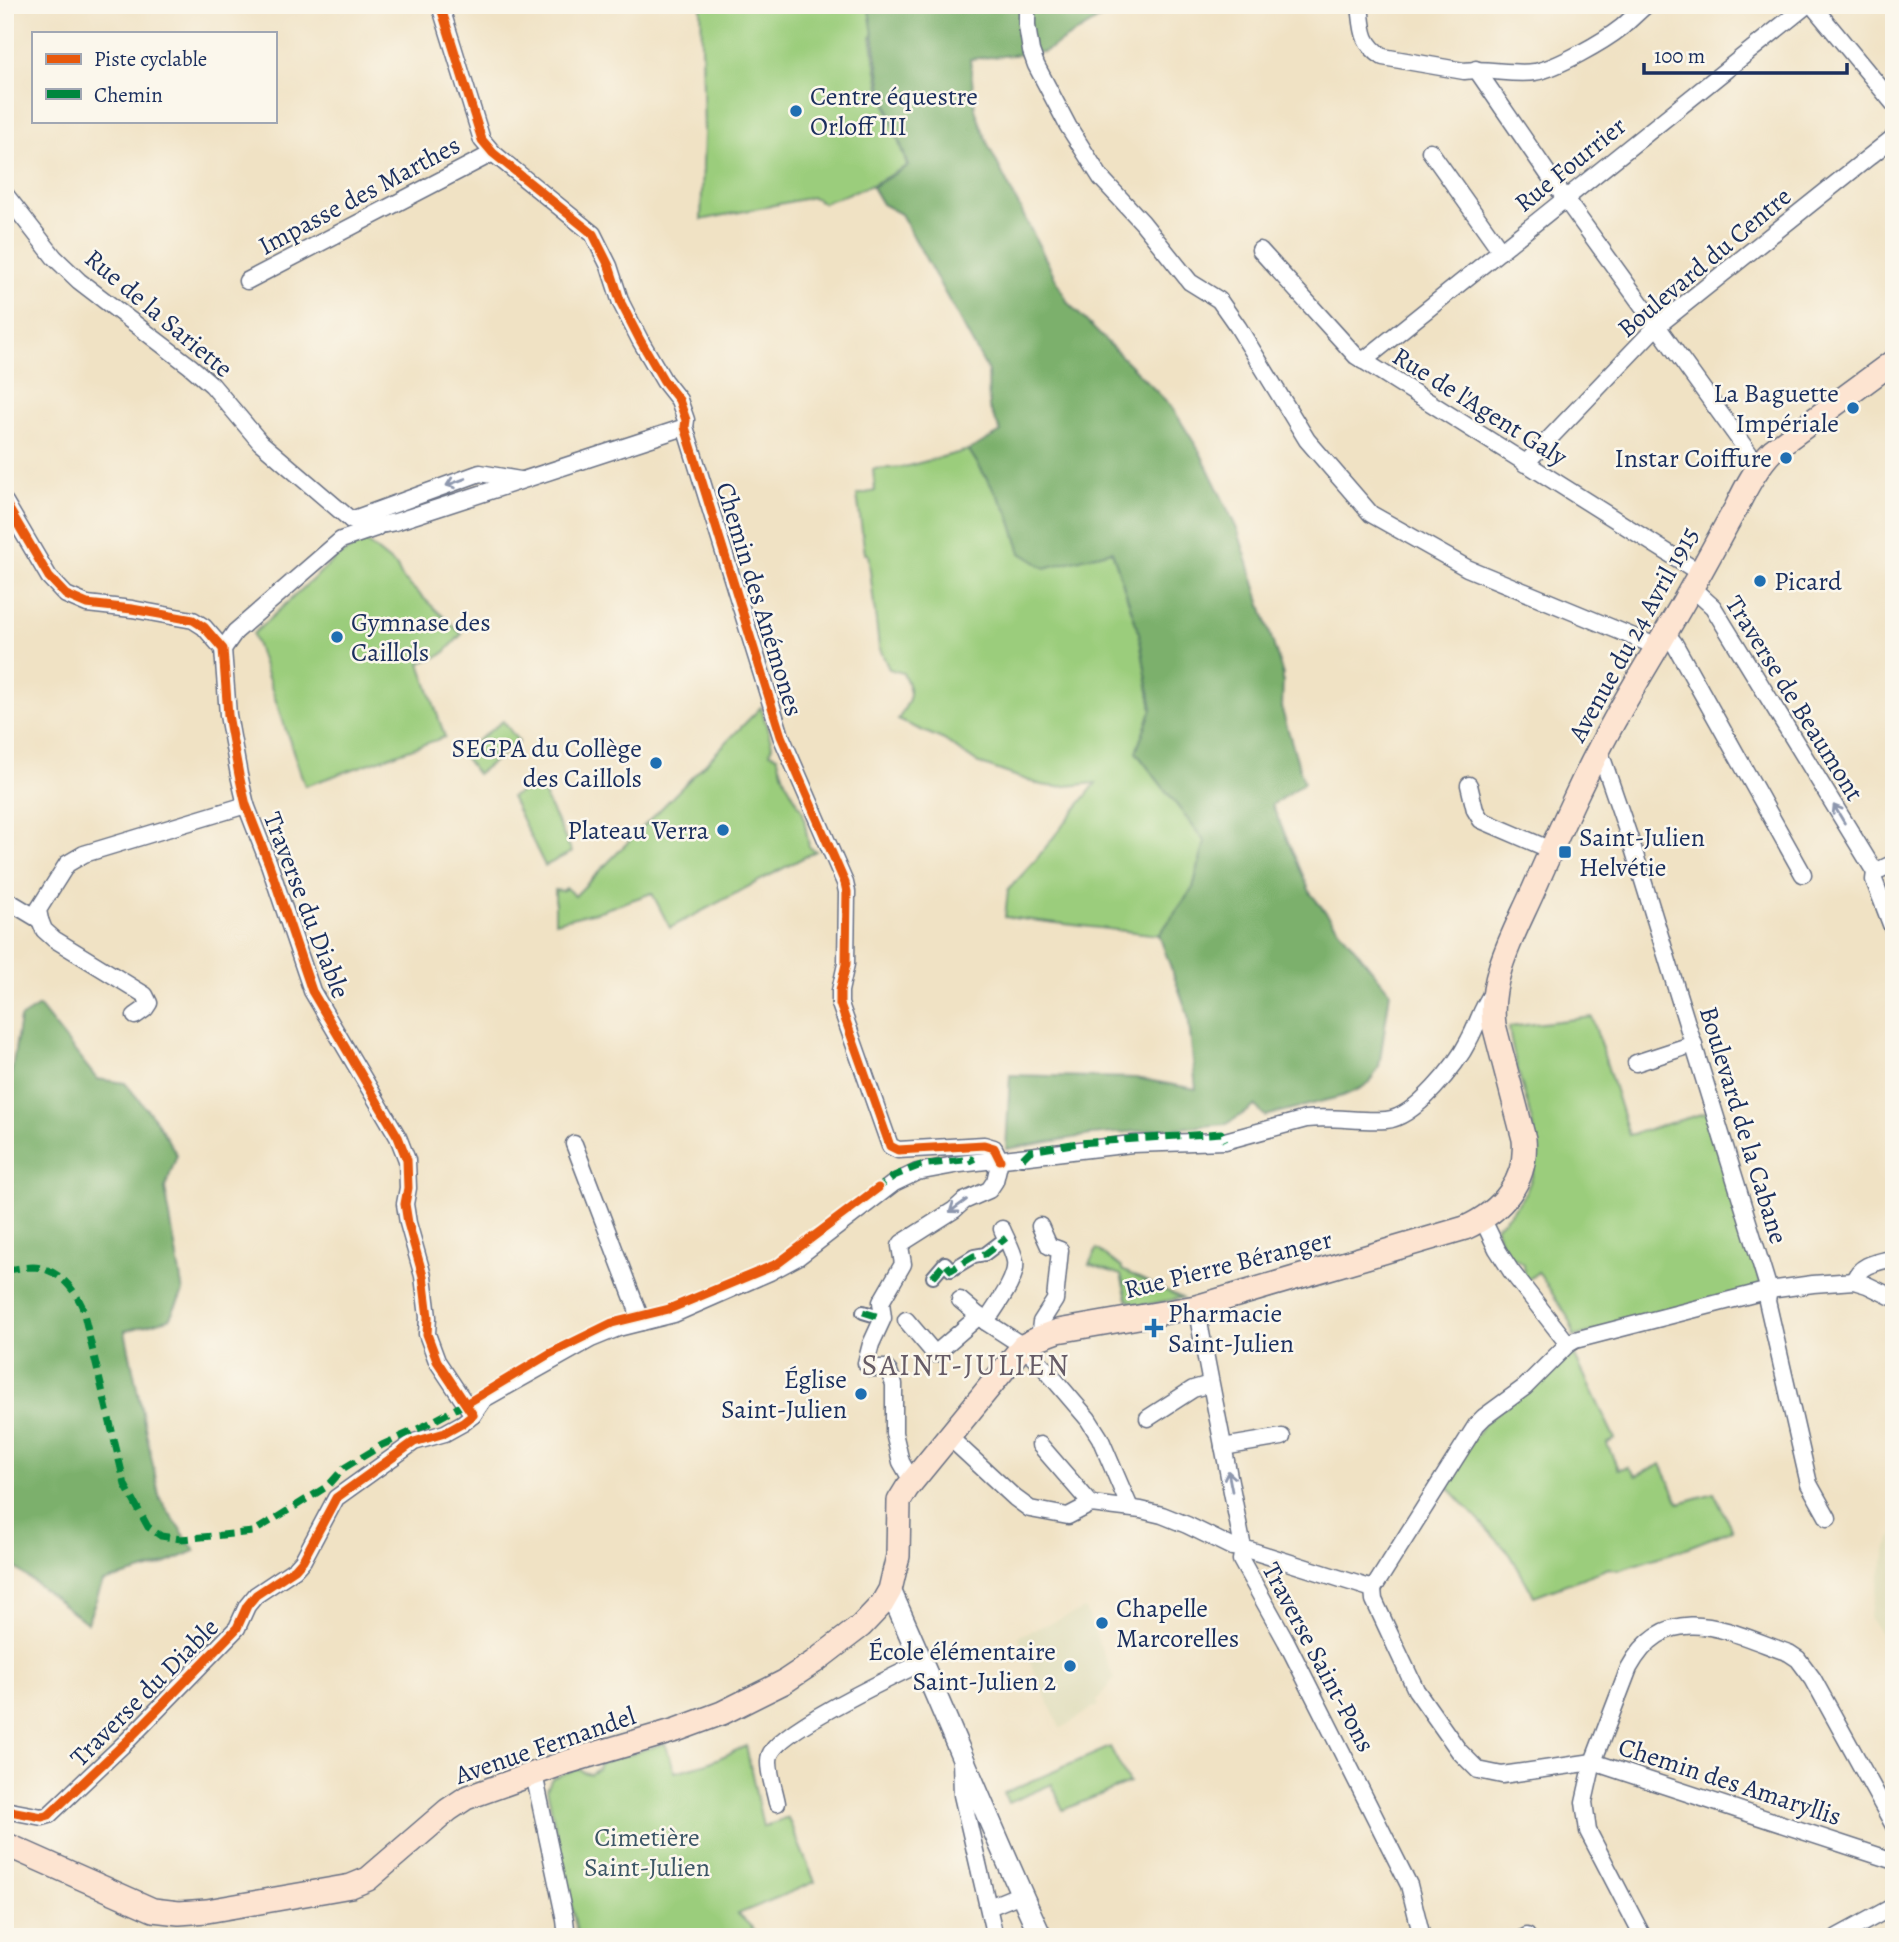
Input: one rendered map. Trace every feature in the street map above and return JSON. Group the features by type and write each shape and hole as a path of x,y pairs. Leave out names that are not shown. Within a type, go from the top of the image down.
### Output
{"main road":[{"name":"Avenue du 24 Avril 1915","path":"1494,990 1502,964 1551,850 1599,749 1759,467 1773,450 1894,361"},
{"name":"Rue Pierre Béranger","path":"1031,1342 1058,1331 1196,1307 1465,1228 1483,1220 1508,1197 1520,1175 1525,1152 1494,1025 1494,990"},
{"path":"890,1590 898,1556 899,1501 948,1436 1031,1342"},
{"name":"Avenue Fernandel","path":"5,1844 153,1910 179,1913 207,1911 351,1886 368,1879 448,1810 466,1798 676,1730 722,1713 784,1682 861,1626 882,1604 890,1590"}],"street":[{"name":"Chemin des Anémones","path":"440,5 482,141 493,153 593,234 609,265 621,303 640,340 664,381 679,400 685,427 781,736 845,883 846,964 840,1004 890,1146 898,1150 984,1145 994,1148 1000,1160"},
{"path":"1027,5 1027,26 1036,65 1068,126 1101,178 1142,222 1190,282 1219,300 1307,440 1371,514 1467,568 1674,643 1803,874"},
{"path":"1360,5 1365,38 1373,51 1383,57 1464,71 1476,69 1515,73 1536,72 1556,65 1620,28 1646,5"},
{"path":"1810,5 1894,104"},
{"name":"Rue Fourrier","path":"1363,361 1810,5"},
{"path":"1476,69 1656,327 1759,467"},
{"name":"Boulevard du Centre","path":"1525,464 1656,327 1894,137"},
{"path":"1430,151 1501,251"},
{"name":"Impasse des Marthes","path":"247,281 493,153"},
{"name":"Rue de la Sariette","path":"5,194 48,249 79,281 205,379 260,442 351,520"},
{"name":"Rue de l'Agent Galy","path":"1260,250 1356,356 1525,464 1696,581"},
{"path":"5,502 49,577 66,595 87,604 193,620 204,627 223,649 235,632 341,540 685,427"},
{"path":"341,540 351,520 480,473 522,480"},
{"path":"351,520 369,525 385,525"},
{"name":"Traverse de Beaumont","path":"1696,581 1875,872 1874,880 1894,932"},
{"name":"Traverse du Diable","path":"5,1810 42,1817 49,1815 128,1740 229,1637 256,1595 295,1569 303,1560 336,1498 414,1442 445,1433 473,1415 438,1361 427,1334 424,1276 405,1204 408,1188 407,1160 398,1137 312,991 246,805 228,715 223,649"},
{"name":"Boulevard de la Cabane","path":"1599,749 1633,848 1769,1290 1767,1301 1810,1484 1828,1518"},
{"path":"1469,785 1475,810 1481,820 1551,850"},
{"path":"135,1016 145,1010 149,1003 145,995 54,939 44,930 38,910 67,864 84,854 246,805"},
{"path":"1875,872 1894,863"},
{"path":"5,899 40,920"},
{"path":"473,1415 484,1399 559,1356 618,1328 674,1314 789,1262 894,1183 929,1169 1132,1144 1225,1141 1306,1119 1388,1120 1400,1116 1435,1087 1470,1039 1482,1007 1494,990"},
{"path":"1636,1063 1694,1044"},
{"path":"574,1144 642,1322"},
{"path":"912,1481 901,1462 894,1433 894,1384 885,1368 870,1368 866,1363 883,1318 881,1302 902,1265 902,1243 964,1201 989,1190 995,1181 1000,1160"},
{"path":"1483,1220 1497,1250 1511,1271 1568,1344"},
{"path":"1031,1342 1055,1300 1060,1250 1049,1247 1040,1226"},
{"path":"906,1320 935,1354 983,1319 1007,1289 1015,1259 1004,1234 985,1254 974,1256 950,1270 945,1263 933,1277"},
{"path":"1854,1281 1857,1274 1868,1266 1894,1258"},
{"path":"948,1436 1015,1498 1030,1508 1068,1516 1091,1504 1162,1515 1233,1547 1373,1589 1477,1424 1525,1387 1568,1344 1611,1330 1769,1290 1813,1284 1854,1281 1867,1285 1893,1302"},
{"path":"960,1300 983,1319 1031,1342 1041,1364 1096,1429 1130,1508"},
{"name":"Traverse Saint-Pons","path":"1196,1307 1243,1548 1241,1560 1286,1641 1409,1885 1422,1937"},
{"path":"863,1312 883,1318"},
{"path":"1148,1418 1193,1389 1210,1384"},
{"path":"1223,1447 1282,1437"},
{"path":"1040,1445 1091,1504"},
{"name":"Chemin des Amaryllis","path":"1373,1589 1374,1600 1416,1690 1459,1751 1478,1770 1502,1775 1593,1762 1894,1861"},
{"path":"890,1590 1041,1937"},
{"path":"1643,1937 1588,1831 1584,1802 1593,1762 1629,1668 1646,1645 1670,1629 1685,1625 1714,1628 1789,1653 1798,1659 1813,1679 1894,1826"},
{"path":"777,1803 769,1763 777,1744 790,1732 923,1662"},
{"path":"961,1754 962,1795 995,1937"},
{"path":"534,1774 567,1937"},
{"path":"989,1907 1021,1894"},
{"path":"1836,1937 1894,1906"}],"shaded area":[{"path":"1894,1534 1894,1654 1869,1617 1887,1547"},
{"name":"École élémentaire Saint-Julien 2","path":"1085,1609 1114,1679 1097,1701 1099,1706 1060,1728 1018,1636"}],"green space":[{"name":"Centre équestre Orloff III","path":"701,5 967,5 965,28 871,37 880,88 907,166 872,185 823,203 813,197 701,220 704,134"},
{"path":"871,5 1122,5 1044,52 970,59 975,109 989,147 1068,303 1171,406 1200,452 1238,531 1283,675 1282,710 1304,783 1272,805 1311,894 1390,992 1379,1067 1370,1082 1343,1096 1265,1116 1255,1106 1227,1124 1091,1135 1006,1149 1010,1075 1136,1078 1196,1089 1188,1015 1159,935 1193,888 1205,842 1136,752 1152,709 1139,633 1112,551 1045,568 1021,553 1008,512 969,450 1001,432 989,407 988,371 901,214 882,204 872,187 908,166 882,89 869,10"},
{"path":"969,450 1008,512 1022,553 1112,551 1139,633 1152,709 1136,752 1205,842 1193,888 1159,935 1005,917 1008,890 1034,862 1096,783 1056,787 1041,785 978,763 944,740 898,720 908,702 909,687 903,673 889,669 879,647 868,554 865,554 857,495 875,491 873,469 904,467"},
{"path":"365,541 397,567 402,578 462,634 442,655 420,663 445,737 305,786 253,634 337,557"},
{"name":"Plateau Verra","path":"761,707 772,745 770,753 777,756 785,780 803,812 809,847 816,851 670,928 652,893 600,911 555,922 555,890 562,891 566,888 575,896"},
{"path":"503,721 519,742 477,774 461,753"},
{"path":"538,783 572,852 545,866 511,797"},
{"path":"39,1006 97,1079 125,1083 155,1119 177,1155 165,1188 183,1292 169,1319 125,1331 160,1499 195,1551 160,1566 103,1582 87,1623 5,1560 5,1114 20,1018"},
{"path":"1592,1017 1629,1135 1708,1112 1762,1287 1573,1337 1571,1322 1538,1272 1524,1283 1524,1264 1514,1258 1507,1260 1495,1227 1518,1204 1531,1180 1535,1157 1534,1133 1509,1027"},
{"path":"1097,1249 1122,1270 1182,1298 1139,1306 1127,1299 1121,1275 1089,1264"},
{"path":"1573,1352 1615,1439 1607,1444 1618,1469 1628,1467 1636,1476 1661,1464 1679,1503 1714,1493 1732,1530 1618,1570 1609,1568 1534,1596 1510,1554 1444,1483 1484,1423"},
{"name":"Cimetière Saint-Julien","path":"665,1743 675,1772 708,1763 746,1746 763,1827 788,1818 815,1882 738,1914 762,1937 578,1937 547,1789 552,1778 579,1768 590,1774 598,1769 600,1763"},
{"path":"1110,1747 1129,1783 1063,1810 1052,1784 1008,1803 1004,1793"}],"marked path":[{"path":"1023,1158 1030,1151 1079,1143 1221,1133 1225,1141"},
{"path":"873,1192 894,1176 921,1165 971,1159 973,1163"},
{"path":"933,1277 945,1263 951,1270 974,1256 985,1254 1006,1238"},
{"path":"5,1271 33,1267 50,1271 63,1280 78,1299 82,1306 125,1485 148,1527 161,1536 181,1539 253,1532 328,1486 344,1468 382,1445 470,1401"},
{"path":"863,1312 883,1318"}],"cycle path":[{"path":"440,5 482,140 493,153 593,234 609,266 621,303 640,340 664,381 679,400 686,420 685,427 781,736 845,883 846,964 840,1004 890,1146 898,1150 984,1145 994,1148 1000,1160"},
{"path":"5,502 49,577 66,595 87,604 193,620 204,627 223,649 228,715 246,805 312,991 398,1137 407,1160 408,1188 405,1204 423,1276 428,1317 427,1334 437,1361 473,1415 445,1433 414,1442 336,1498 303,1560 295,1569 256,1595 247,1606 237,1628 128,1740 49,1815 42,1817 5,1810"},
{"path":"469,1402 549,1354 612,1323 669,1309 777,1264 878,1188"}],"place":[{"name":"Centre équestre Orloff III","path":"796,111"},
{"name":"La Baguette Impériale","path":"1853,408"},
{"name":"Instar Coiffure","path":"1786,458"},
{"name":"Picard","path":"1760,581"},
{"name":"Gymnase des Caillols","path":"337,637"},
{"name":"SEGPA du Collège des Caillols","path":"656,763"},
{"name":"Plateau Verra","path":"723,830"},
{"name":"Saint-Julien Helvétie","path":"1565,852"},
{"name":"Pharmacie Saint-Julien","path":"1154,1328"},
{"name":"Église Saint-Julien","path":"861,1394"},
{"name":"Chapelle Marcorelles","path":"1102,1623"},
{"name":"École élémentaire Saint-Julien 2","path":"1070,1666"}],"district":[{"name":"SAINT-JULIEN","path":"966,1365"}]}
